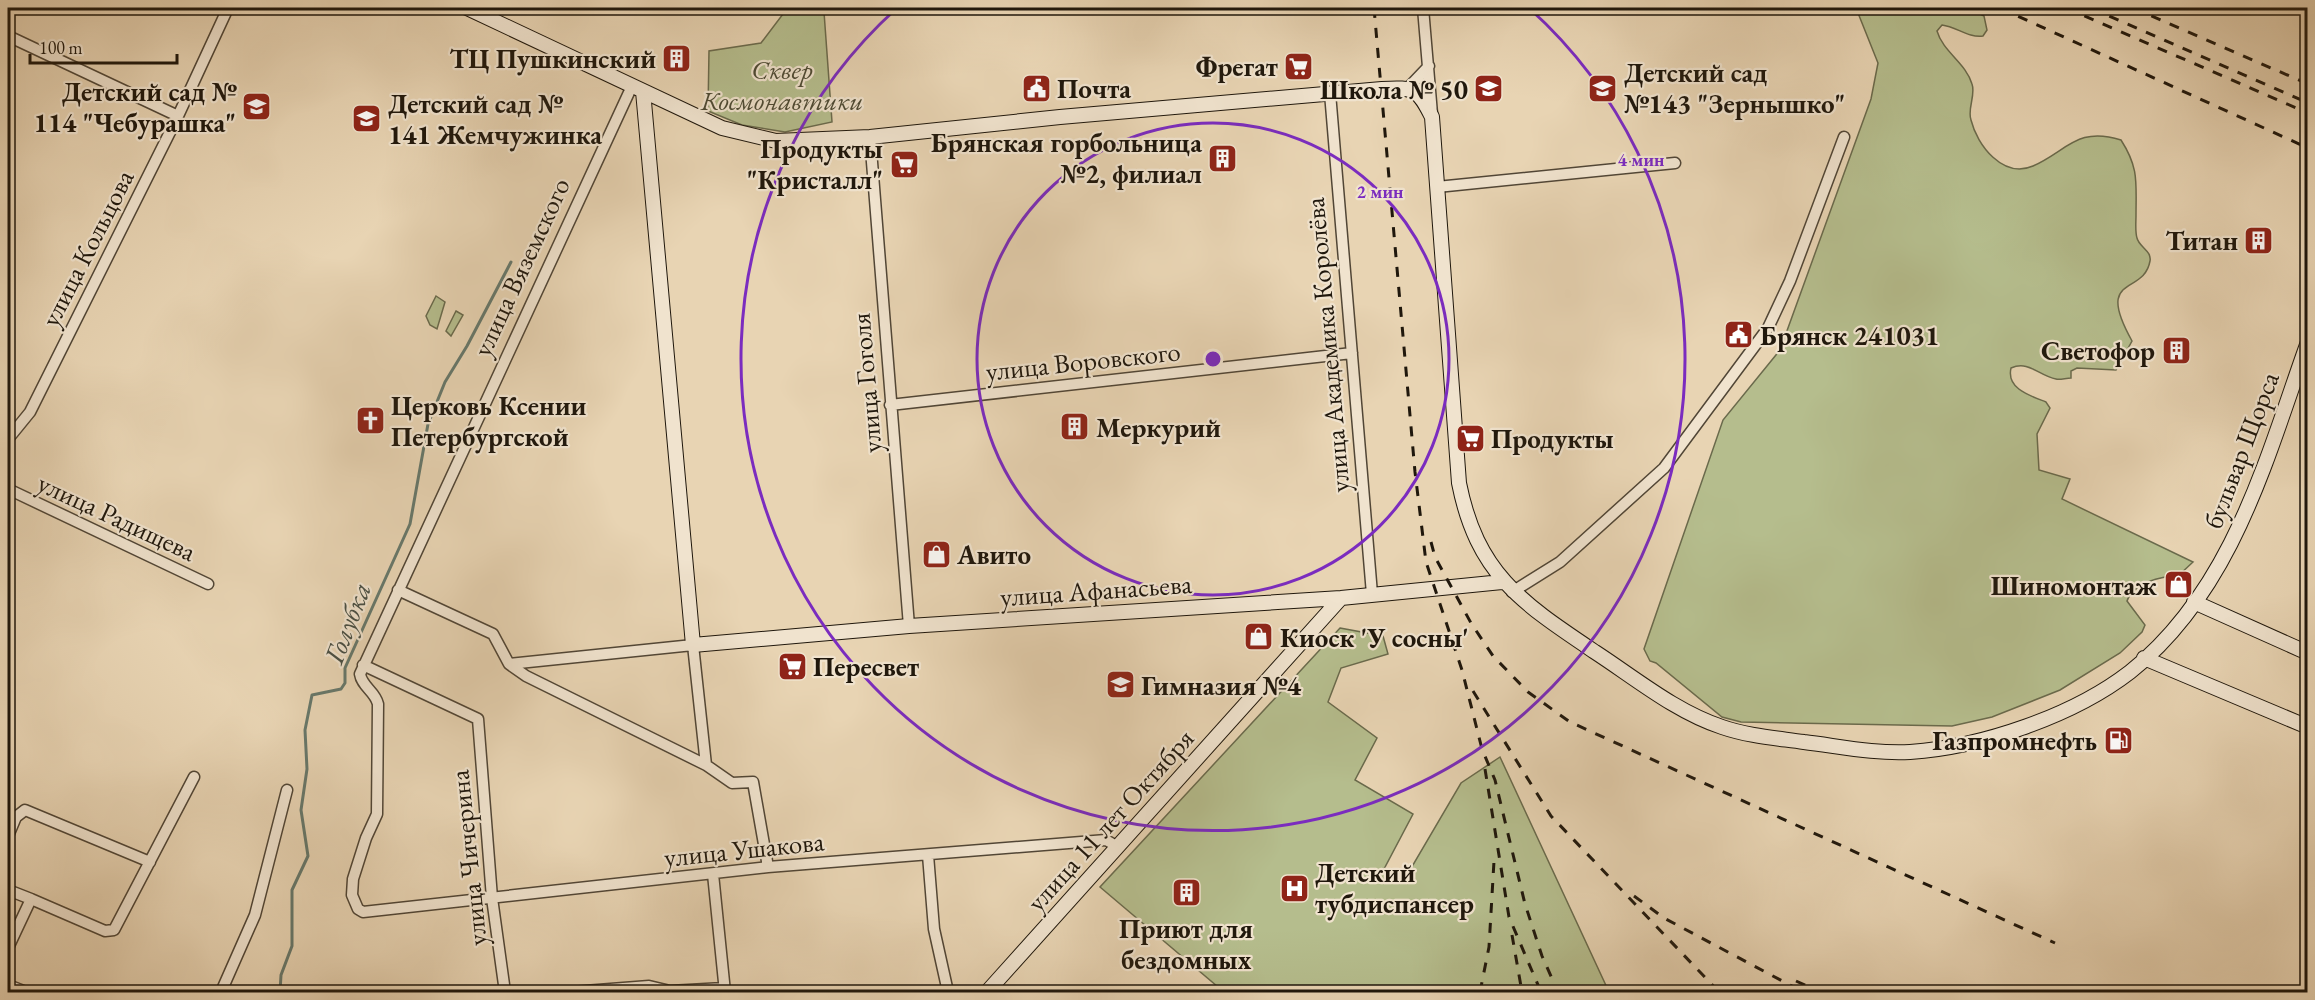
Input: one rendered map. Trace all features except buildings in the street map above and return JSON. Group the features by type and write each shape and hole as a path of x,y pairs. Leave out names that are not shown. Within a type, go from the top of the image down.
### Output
{"main road":[{"path":"467,8 722,128 776,141 870,137 1330,93 1408,88 1420,94 1432,117 1459,483 1470,525 1484,554 1502,582 1535,612 1695,716 1722,727 1756,735 1908,752 1991,737 2067,710 2130,672 2144,658 2307,727"},
{"path":"637,88 693,645"},
{"name":"бульвар Щорса","path":"2144,658 2194,602 2222,561 2256,494 2307,342"},
{"name":"улица Афанасьева","path":"693,645 909,626 1341,598 1502,582"},
{"name":"улица 11 лет Октября","path":"987,993 1341,598"},
{"path":"2194,602 2307,653"}],"street":[{"name":"улица Кольцова","path":"8,439 30,411 178,116 228,8"},
{"path":"1423,8 1432,117"},
{"path":"8,36 178,116"},
{"path":"1408,88 1429,66"},
{"name":"улица Вяземского","path":"363,665 637,88"},
{"name":"улица Академика Королёва","path":"1330,93 1372,594"},
{"name":"улица Гоголя","path":"870,137 909,626"},
{"path":"1512,592 1560,562 1664,468 1768,328 1790,281 1844,137"},
{"path":"1437,187 1675,163"},
{"name":"улица Воровского","path":"890,405 1352,353"},
{"name":"улица Радищева","path":"8,489 208,584"},
{"path":"398,590 493,634 509,664 526,676 706,765 732,783 753,782 768,867"},
{"path":"509,664 693,645 706,765"},
{"name":"улица Чичерина","path":"363,665 478,719 492,898 505,993"},
{"name":"улица Ушакова","path":"363,665 361,680 376,696 378,704 379,797 377,814 366,838 353,879 352,895 358,909 363,912 768,867 1106,840 1118,847"},
{"path":"8,890 105,931 114,930 194,777"},
{"path":"221,993 255,915 287,790"},
{"path":"8,836 16,817 25,810 150,862"},
{"path":"928,855 934,929 948,993"},
{"path":"572,993 649,986 670,991 725,990 713,874"},
{"path":"8,948 31,899"},
{"path":"8,985 26,993"}],"green space":[{"path":"1856,8 1969,8 1984,16 1987,30 1983,36 1972,35 1942,25 1937,31 1944,45 1965,70 1972,84 1970,116 1974,130 1985,149 2002,164 2022,169 2033,166 2083,138 2106,136 2121,140 2134,167 2136,236 2150,258 2146,272 2119,295 2118,305 2132,341 2116,370 2077,368 2071,371 2071,378 2058,379 2029,367 2017,366 2011,368 2010,375 2021,391 2046,402 2050,408 2037,434 2039,470 2070,479 2062,499 2193,562 2178,576 2148,582 2130,595 2127,601 2145,625 2142,632 2120,653 2060,690 1992,717 1952,726 1741,722 1722,717 1656,663 1650,661 1644,649 1723,420 1780,350 1871,99 1878,63"},
{"name":"Сквер Космонавтики","path":"824,12 832,122 785,132 742,125 708,111 709,51 761,43 783,14"},
{"path":"436,296 445,302 437,329 430,325 426,316"},
{"path":"456,311 463,315 451,336 446,331"},
{"path":"1340,628 1383,636 1388,654 1341,668 1328,702 1377,738 1355,780 1413,814 1383,871 1403,882 1461,783 1500,757 1609,992 1224,992 1100,887"}],"waterway":[{"name":"Голубка","path":"280,992 281,975 292,946 292,890 308,856 301,810 307,769 305,730 312,695 341,689 345,683 345,668 410,524 428,424 445,382 467,346 511,262"}],"railway":[{"path":"1374,8 1415,472 1426,562 1462,670 1482,749 1495,780 1525,904 1542,956 1558,992"},
{"path":"2000,8 2308,148"},
{"path":"2066,8 2308,113"},
{"path":"2091,8 2308,103"},
{"path":"2133,8 2308,84"},
{"path":"1431,542 1435,557 1471,623 1493,656 1528,692 1570,722 2055,943"},
{"path":"1473,691 1551,816 1719,992"},
{"path":"1485,769 1509,917 1541,992"},
{"path":"1480,992 1489,947 1494,861"},
{"path":"1634,896 1664,918 1803,992"},
{"path":"1512,935 1522,992"},
{"path":"1796,981 1820,992"}],"place":[{"name":"ТЦ Пушкинский","path":"677,58"},
{"name":"Фрегат","path":"1299,66"},
{"name":"Почта","path":"1036,88"},
{"name":"Детский сад №143 \"Зернышко\"","path":"1603,88"},
{"name":"Школа № 50","path":"1489,89"},
{"name":"Детский сад № 114 \"Чебурашка\"","path":"257,107"},
{"name":"Детский сад № 141 Жемчужинка","path":"367,119"},
{"name":"Брянская горбольница №2, филиал","path":"1223,158"},
{"name":"Продукты \"Кристалл\"","path":"904,164"},
{"name":"Титан","path":"2259,240"},
{"name":"Брянск 241031","path":"1739,335"},
{"name":"Светофор","path":"2176,350"},
{"name":"Церковь Ксении Петербургской","path":"370,421"},
{"name":"Меркурий","path":"1075,427"},
{"name":"Продукты","path":"1470,438"},
{"name":"Авито","path":"936,554"},
{"name":"Шиномонтаж","path":"2178,585"},
{"name":"Киоск 'У сосны'","path":"1259,637"},
{"name":"Пересвет","path":"792,666"},
{"name":"Гимназия №4","path":"1120,685"},
{"name":"Газпромнефть","path":"2118,740"},
{"name":"Детский тубдиспансер","path":"1294,888"},
{"name":"Приют для бездомных","path":"1186,893"}]}
